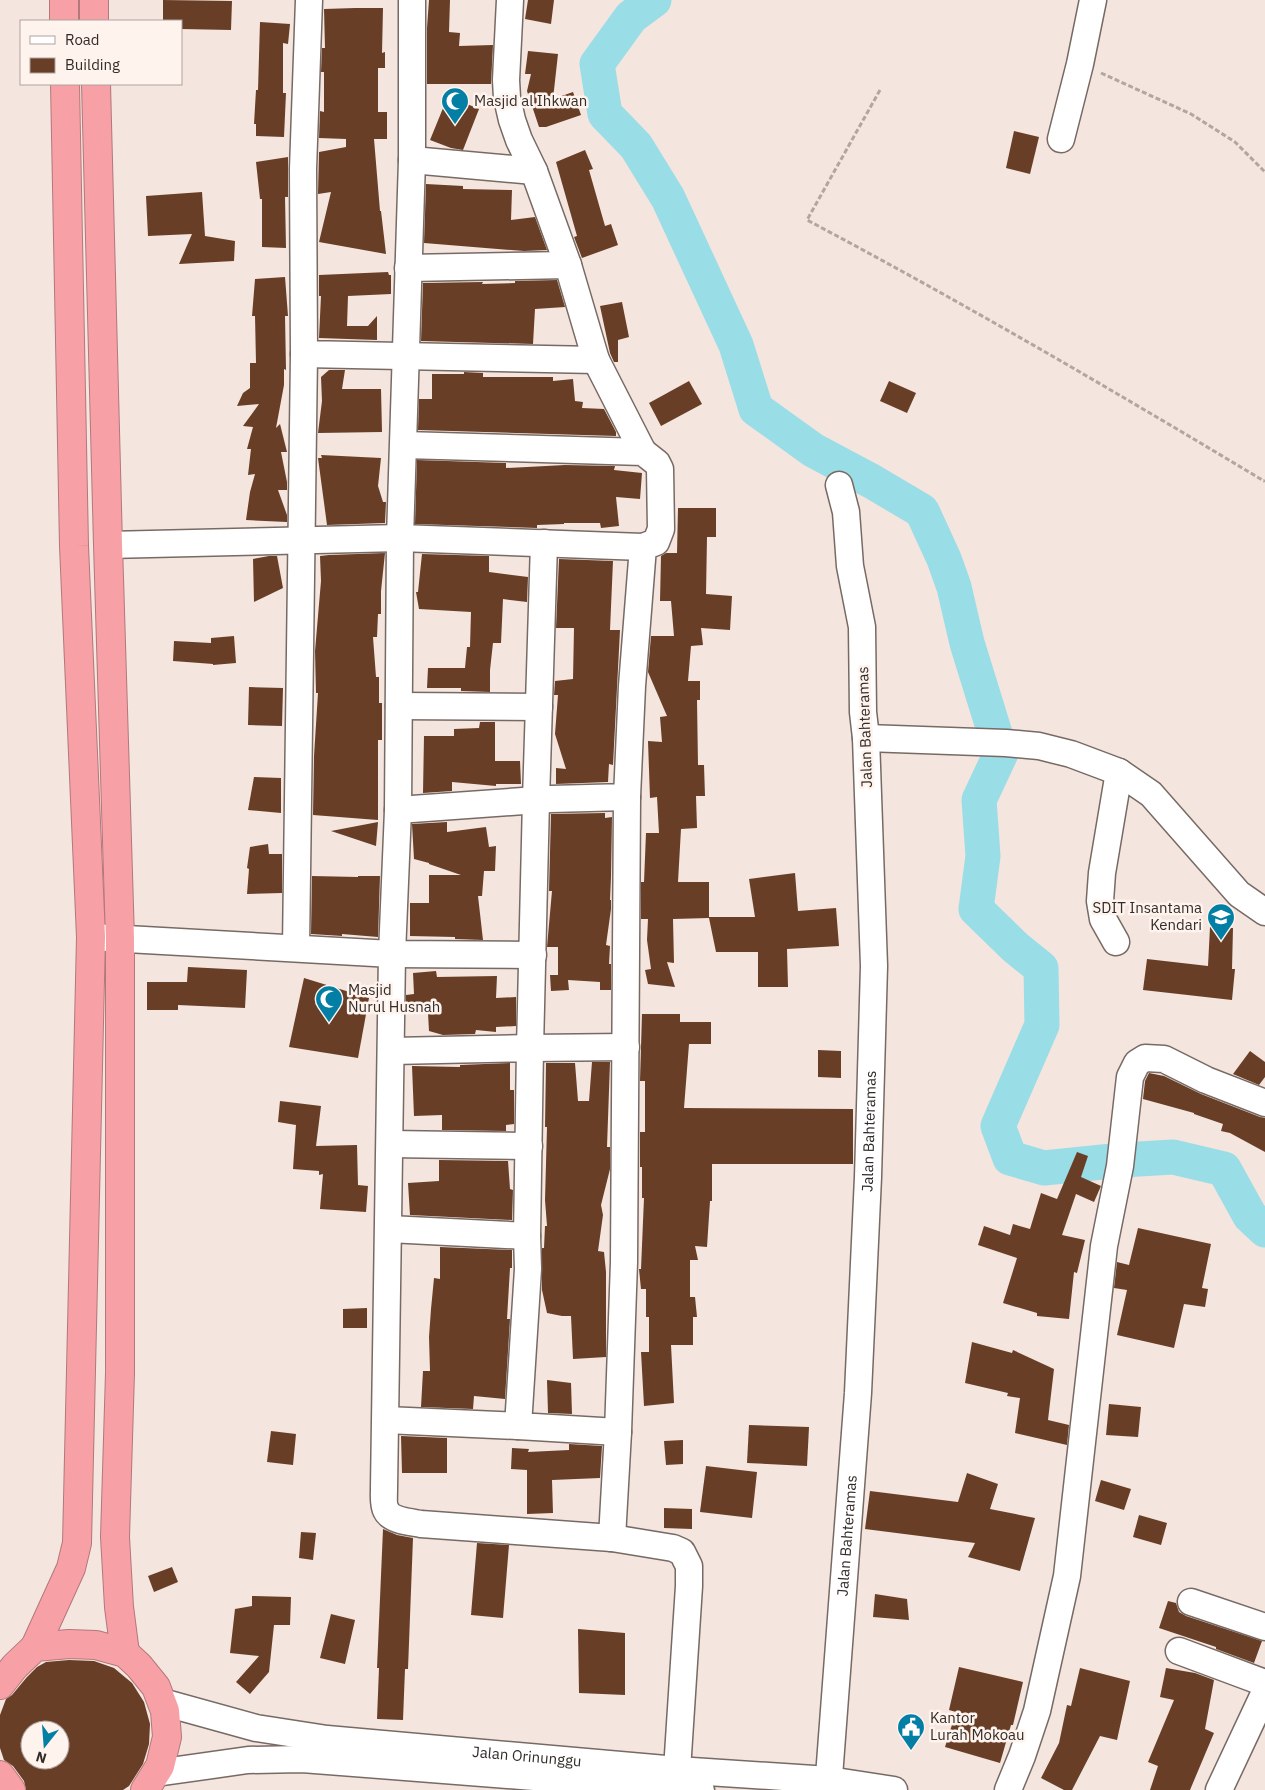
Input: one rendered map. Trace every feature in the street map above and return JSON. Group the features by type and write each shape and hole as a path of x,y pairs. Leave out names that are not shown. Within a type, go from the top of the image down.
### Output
{"highway":[{"path":"64,0 64,20"},
{"path":"94,0 94,20"},
{"path":"0,1685 15,1666 35,1648 71,1568 77,1543 91,937 74,546 65,85"},
{"path":"96,85 120,939 120,1373 114,1537 118,1607 125,1653"},
{"path":"35,1648 69,1644 96,1645 125,1653 139,1666 156,1687 165,1711 167,1737 160,1766 150,1781"},
{"path":"0,1775 11,1790"}],"street":[{"path":"296,948 304,354 303,169 309,0"},
{"path":"412,0 412,160 400,538 398,810 392,954 384,1489 386,1510 394,1517 421,1524 612,1538 673,1548 682,1552 690,1566 678,1770"},
{"path":"108,545 400,538 642,547 656,542 661,528 660,469 657,463 643,452 596,360 568,265 534,171 519,140 507,98 506,80 510,0"},
{"path":"1061,140 1080,64 1093,0"},
{"path":"412,160 534,171"},
{"path":"408,268 568,265"},
{"path":"304,354 596,360"},
{"path":"404,445 643,452"},
{"name":"Jalan Bahteramas","path":"829,1785 858,1393 868,1177 874,966 866,738 863,712 862,627 850,566 846,512 839,485"},
{"path":"518,1426 528,1269 530,1048 544,543"},
{"path":"612,1538 624,1262 627,797 632,686 642,547"},
{"path":"399,706 539,707"},
{"path":"866,738 1039,746 1063,752 1119,772 1151,794 1240,894 1265,912"},
{"path":"1116,942 1104,919 1100,901 1102,873 1119,772"},
{"path":"398,810 536,800 627,797"},
{"path":"91,937 392,954 533,955"},
{"path":"392,1051 626,1047"},
{"path":"1008,1790 1037,1711 1066,1576 1104,1246 1120,1166 1130,1077 1137,1063 1145,1058 1164,1059 1206,1080 1265,1103"},
{"path":"390,1144 529,1146"},
{"path":"389,1229 527,1236"},
{"path":"386,1420 618,1432"},
{"path":"1191,1602 1265,1627"},
{"path":"1179,1651 1265,1683"},
{"path":"1219,1790 1265,1692"},
{"name":"Jalan Orinunggu","path":"162,1702 256,1728 327,1739 894,1790"},
{"name":"Jalan Orinunggu","path":"150,1781 248,1760 302,1759 701,1790"}],"path":[{"path":"1080,64 1191,114 1235,142 1265,172"},
{"path":"880,90 807,220 908,274 1142,407 1265,480"}],"building":[{"path":"163,0 232,1 231,30 182,29 182,20 163,20"},
{"path":"429,0 450,0 449,32 460,33 459,46 493,45 491,84 427,84"},
{"path":"528,0 554,0 551,24 525,19"},
{"path":"383,8 382,53 385,52 385,68 378,68 378,112 387,112 387,139 374,139 380,211 386,254 319,242 331,192 318,194 319,152 346,147 346,139 319,138 320,111 324,112 324,72 321,72 322,48 325,48 324,9"},
{"path":"260,22 290,24 288,44 283,43 283,93 286,93 284,137 256,136 256,124 254,124 256,90 258,90"},
{"path":"528,51 558,54 553,99 573,92 581,115 546,127 539,127 527,91 531,74 525,74"},
{"name":"Masjid al Ihkwan","path":"448,96 479,109 463,150 451,148 430,140"},
{"path":"1014,131 1039,137 1030,174 1006,168"},
{"path":"585,150 593,169 589,170 605,226 611,224 618,245 582,258 574,237 577,236 556,162"},
{"path":"288,157 288,197 285,197 286,248 262,247 262,199 260,199 256,162"},
{"path":"426,184 463,186 463,189 512,190 511,220 535,217 547,250 524,251 424,243"},
{"path":"202,192 205,236 235,241 234,261 179,264 192,234 148,236 146,196"},
{"path":"388,272 391,275 391,294 348,296 347,326 368,326 377,316 377,340 319,338 321,296 319,296 319,275"},
{"path":"285,277 288,316 285,316 286,370 284,369 284,385 276,428 280,424 287,452 281,452 287,490 278,490 287,515 287,522 246,520 255,474 248,475 251,449 247,449 253,427 243,426 259,404 237,406 243,393 250,388 250,363 256,363 255,316 252,316 255,279"},
{"path":"557,280 565,307 535,309 533,344 421,341 423,283 483,282 482,284"},
{"path":"622,302 629,337 618,340 618,362 614,362 610,353 600,306"},
{"path":"329,370 345,370 342,389 381,389 382,432 318,433 322,401 321,377"},
{"path":"464,372 483,373 483,377 553,377 553,381 573,379 575,401 583,402 582,408 604,409 616,432 616,436 418,430 419,399 432,399 432,374 464,374"},
{"path":"689,381 702,404 661,426 649,403"},
{"path":"889,381 916,393 907,413 880,401"},
{"path":"321,455 381,458 378,486 383,502 386,502 385,523 327,525 318,458 322,458"},
{"path":"417,460 506,463 506,468 565,465 615,466 614,470 642,473 640,499 616,497 619,526 601,528 600,523 537,525 537,528 415,524"},
{"path":"678,508 716,508 716,537 707,537 706,594 732,596 730,630 701,628 703,645 691,646 688,681 700,681 700,700 697,700 698,765 704,765 705,796 696,796 697,828 681,829 678,882 709,882 709,917 755,917 749,879 795,873 798,911 836,908 839,946 787,949 788,987 758,987 758,952 716,952 709,918 673,919 674,963 667,962 675,987 648,984 645,970 651,969 647,940 648,919 641,919 641,882 644,882 646,833 659,833 657,797 650,798 648,741 662,742 660,717 667,716 648,672 651,636 674,636 671,601 660,601 661,556 666,553 677,553"},
{"path":"385,553 381,591 381,614 378,614 377,637 373,637 376,677 379,677 379,703 382,703 382,740 378,740 378,820 313,815 318,693 316,693 315,651 321,581 320,556"},
{"path":"422,554 489,556 489,572 528,577 527,602 503,599 501,643 493,643 490,692 461,691 461,688 427,688 428,668 465,668 467,647 470,647 471,612 419,609 416,592 418,592"},
{"path":"277,556 283,588 254,602 253,559"},
{"path":"559,559 613,561 610,630 620,630 613,765 609,764 608,782 556,784 556,768 566,769 555,734 558,695 554,695 555,681 573,679 574,628 556,628"},
{"path":"234,636 236,663 213,665 173,661 174,641 211,643 211,638"},
{"path":"249,687 283,688 282,726 248,725"},
{"path":"480,722 495,722 495,761 520,761 521,784 496,784 496,786 452,782 452,791 423,793 424,736 454,736 454,729 479,728"},
{"path":"254,777 281,778 281,813 248,810"},
{"path":"605,813 605,818 612,817 611,909 606,945 610,946 611,990 600,990 600,982 568,980 569,990 551,991 550,975 558,975 558,947 547,947 552,891 549,891 551,814"},
{"path":"378,822 376,846 331,831"},
{"path":"447,822 447,832 486,827 489,847 496,846 495,871 484,871 482,896 478,896 483,940 410,936 410,903 429,903 429,875 461,875 414,859 412,824"},
{"path":"268,844 269,854 282,854 282,893 247,894 249,869 247,868 250,847"},
{"path":"312,876 380,876 378,937 311,934"},
{"path":"1210,927 1233,928 1232,969 1235,969 1232,1000 1143,990 1147,959 1208,966"},
{"path":"188,967 247,970 245,1008 178,1005 178,1010 147,1010 147,982 187,982"},
{"path":"436,971 437,977 497,976 496,998 516,997 516,1026 496,1027 496,1032 476,1030 475,1034 443,1035 429,1031 428,1013 416,1014 415,1009 406,1010 406,995 414,994 413,973"},
{"name":"Masjid Nurul Husnah","path":"304,978 369,998 358,1058 289,1047"},
{"path":"642,1014 680,1014 680,1022 711,1022 711,1044 689,1044 684,1108 853,1109 853,1164 712,1164 712,1201 710,1201 707,1247 695,1246 698,1260 690,1260 690,1297 695,1297 697,1317 693,1317 693,1345 671,1345 674,1403 644,1406 641,1352 649,1352 649,1317 646,1317 646,1289 641,1289 639,1269 641,1269 644,1198 642,1198 642,1167 640,1167 640,1132 645,1132 645,1081 640,1081"},
{"path":"818,1050 841,1051 841,1078 818,1077"},
{"path":"1250,1051 1265,1062 1265,1077 1259,1085 1233,1074"},
{"path":"592,1062 610,1062 607,1147 610,1147 610,1169 601,1205 603,1215 598,1251 604,1252 606,1272 606,1357 573,1359 571,1316 547,1313 542,1290 542,1248 544,1248 545,1226 547,1226 545,1200 546,1063 575,1063 578,1101 589,1101"},
{"path":"510,1063 510,1090 514,1090 514,1124 506,1125 506,1131 442,1130 442,1115 414,1116 412,1066 460,1067 460,1065"},
{"path":"1149,1073 1164,1076 1201,1094 1265,1118 1265,1152 1230,1133 1221,1131 1223,1124 1194,1113 1143,1099 1145,1081"},
{"path":"280,1101 321,1106 316,1146 357,1145 358,1185 368,1186 366,1212 320,1209 323,1174 319,1175 319,1171 293,1169 296,1125 278,1122"},
{"path":"1077,1152 1088,1156 1081,1177 1101,1186 1094,1202 1076,1194 1062,1235 1085,1240 1077,1273 1074,1272 1069,1319 1037,1316 1037,1313 1003,1303 1017,1258 978,1245 984,1226 1010,1235 1013,1224 1030,1229 1041,1193 1057,1199"},
{"path":"439,1160 508,1161 510,1189 513,1190 512,1220 410,1215 408,1183 439,1181"},
{"path":"1138,1228 1211,1244 1202,1288 1208,1289 1205,1307 1184,1304 1174,1348 1117,1335 1127,1290 1114,1288 1117,1262 1129,1265"},
{"path":"440,1247 512,1250 507,1319 510,1319 505,1399 474,1396 473,1409 421,1407 423,1371 430,1371 429,1337 431,1309 434,1278 440,1279"},
{"path":"367,1308 367,1328 343,1328 343,1309"},
{"path":"972,1342 1012,1353 1013,1350 1054,1369 1048,1420 1069,1425 1067,1445 1015,1433 1020,1398 1007,1396 1008,1393 965,1383"},
{"path":"547,1380 571,1383 572,1414 548,1413"},
{"path":"1109,1404 1141,1407 1138,1437 1106,1435"},
{"path":"749,1425 809,1427 807,1466 747,1463"},
{"path":"271,1431 296,1434 293,1465 267,1462"},
{"path":"401,1436 447,1438 447,1473 402,1473"},
{"path":"683,1440 683,1464 666,1465 664,1441"},
{"path":"569,1444 602,1446 600,1478 552,1480 553,1513 527,1514 527,1470 511,1469 512,1448 529,1449 528,1452 569,1450"},
{"path":"706,1466 757,1472 752,1518 700,1512"},
{"path":"967,1473 998,1484 990,1509 1035,1518 1020,1571 968,1557 975,1543 865,1529 870,1491 958,1502"},
{"path":"1101,1480 1131,1489 1124,1510 1095,1501"},
{"path":"664,1508 692,1509 692,1529 664,1528"},
{"path":"1139,1515 1167,1523 1161,1545 1133,1537"},
{"path":"383,1529 397,1535 413,1538 408,1669 405,1669 403,1720 377,1719 379,1668 377,1668"},
{"path":"301,1532 316,1533 313,1560 299,1558"},
{"path":"477,1543 509,1545 503,1618 471,1615"},
{"path":"172,1567 178,1582 154,1592 148,1576"},
{"path":"875,1594 907,1599 909,1620 873,1617"},
{"path":"252,1596 291,1597 290,1625 274,1625 269,1672 250,1694 236,1682 259,1656 230,1653 235,1609 252,1606"},
{"path":"1168,1601 1176,1603 1179,1612 1186,1616 1262,1641 1254,1663 1216,1649 1216,1647 1159,1628"},
{"path":"331,1614 355,1620 345,1664 320,1658"},
{"path":"578,1629 625,1633 625,1695 579,1693"},
{"path":"69,1660 94,1661 114,1668 132,1683 144,1702 150,1724 149,1744 143,1764 129,1786 123,1790 26,1790 24,1781 13,1766 4,1760 0,1748 0,1715 6,1699 12,1695 37,1667 46,1662"},
{"path":"959,1667 1023,1682 1013,1725 1011,1725 1000,1763 945,1747 956,1712 949,1710"},
{"path":"1080,1668 1130,1681 1117,1740 1100,1736 1072,1790 1064,1790 1041,1778 1059,1743 1067,1705 1071,1706"},
{"path":"1166,1668 1195,1673 1214,1680 1205,1729 1214,1733 1190,1790 1150,1790 1158,1766 1148,1762 1174,1700 1160,1697"}],"waterway":[{"path":"654,0 631,17 597,64 605,114 636,146 668,198 736,345 756,409 813,450 922,511 944,559 954,587 967,643 1001,753 979,800 983,856 976,909 1015,947 1041,968 1042,1025 998,1126 1010,1158 1044,1168 1173,1157 1224,1169 1250,1216 1265,1230"}],"place":[{"name":"Masjid al Ihkwan","path":"455,125"},
{"name":"SDIT Insantama Kendari","path":"1221,941"},
{"name":"Masjid Nurul Husnah","path":"329,1023"},
{"name":"Kantor Lurah Mokoau","path":"911,1751"}]}
